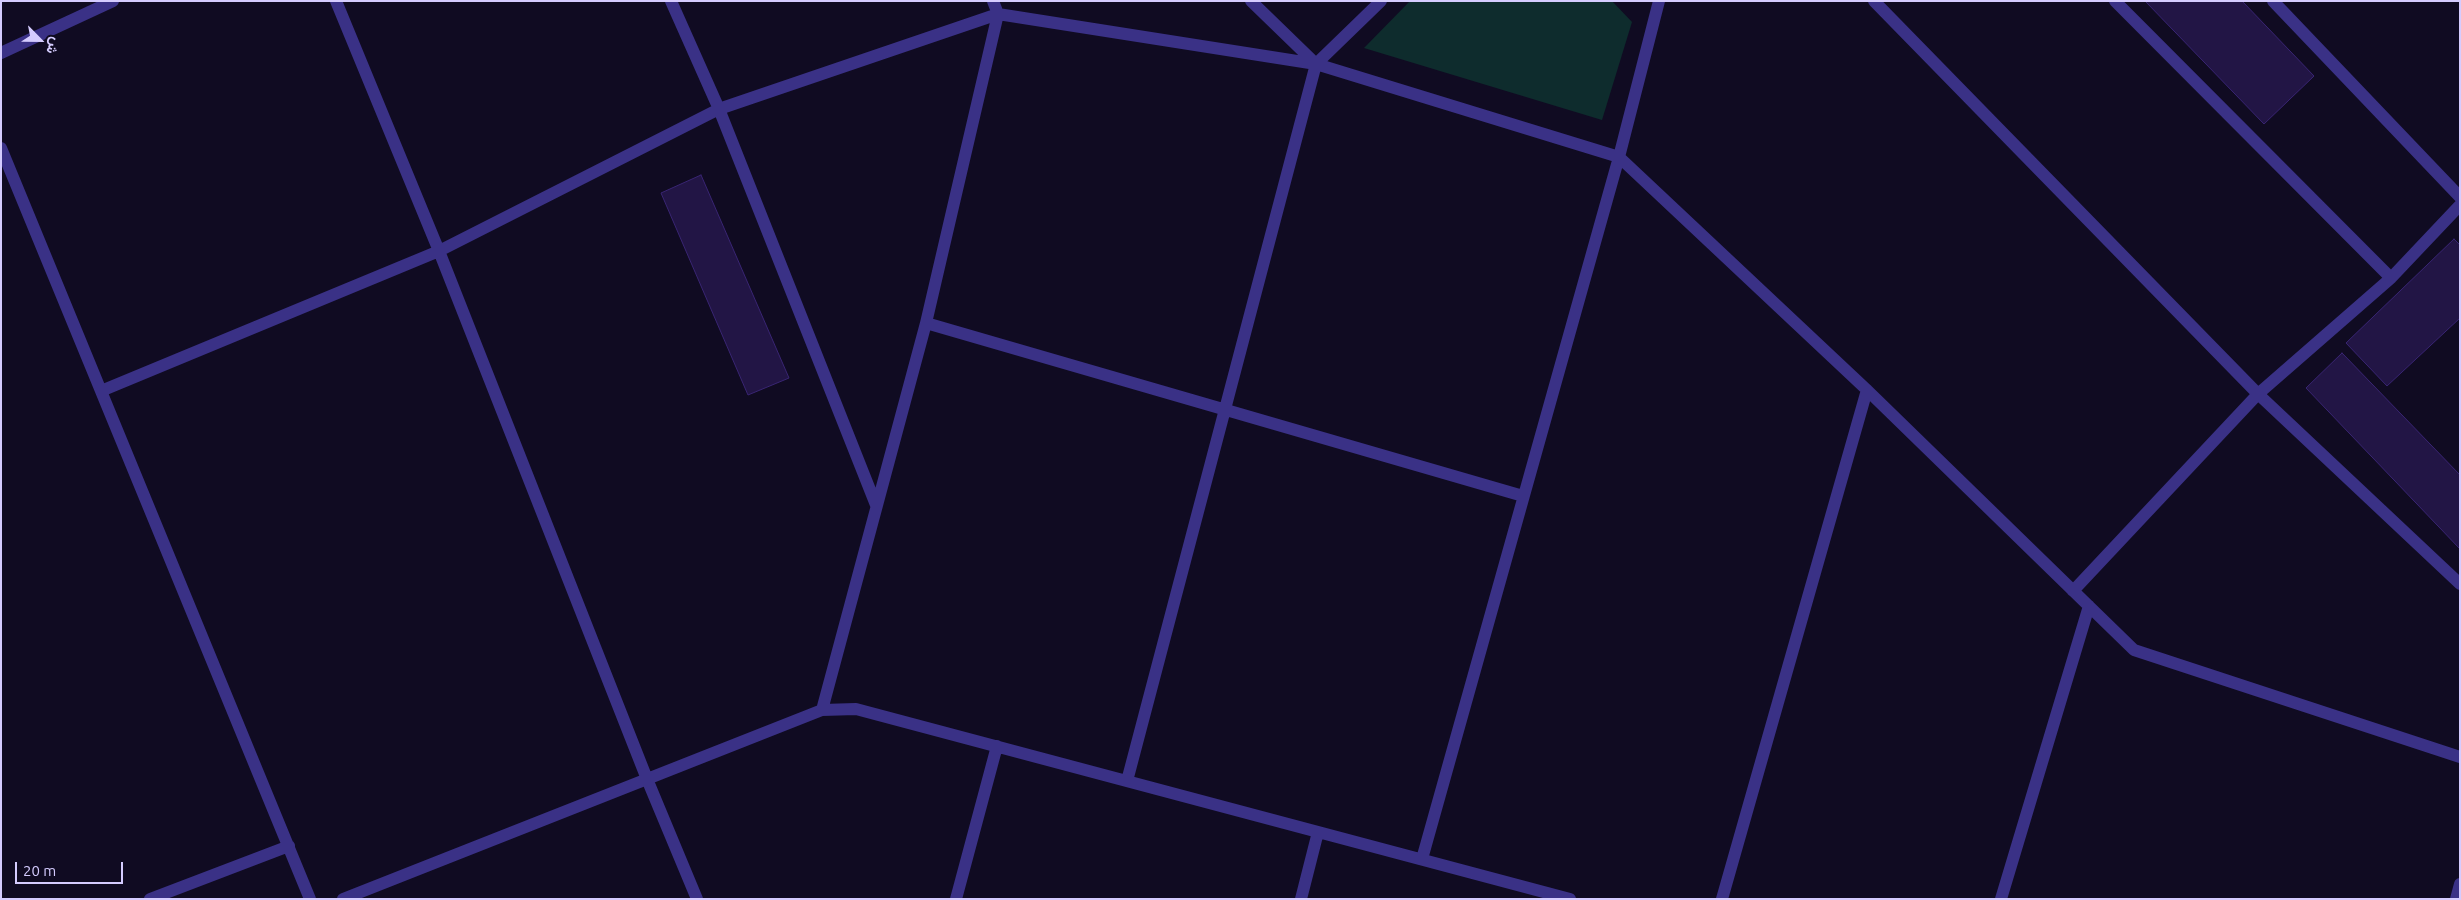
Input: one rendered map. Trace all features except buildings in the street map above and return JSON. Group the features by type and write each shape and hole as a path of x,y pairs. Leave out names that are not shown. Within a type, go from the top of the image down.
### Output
{"street":[{"path":"1,53 113,1"},
{"path":"336,1 438,251 647,779 697,899"},
{"path":"671,1 719,109 876,505"},
{"path":"822,710 926,323 998,14 993,1"},
{"path":"1251,1 1316,64"},
{"path":"1127,780 1316,64 1381,1"},
{"path":"1874,1 2258,394 2460,584"},
{"path":"2115,1 2391,278"},
{"path":"2273,1 2460,197"},
{"path":"1422,859 1619,157 1655,4"},
{"path":"101,391 438,251 719,109 998,14 1316,64 1619,157 1868,390 2134,650 2460,757"},
{"path":"1,148 310,899"},
{"path":"2073,591 2258,394 2391,278 2460,205"},
{"path":"926,323 1523,496"},
{"path":"1722,899 1868,390"},
{"path":"2001,899 2089,606"},
{"path":"343,899 822,710 856,709 1422,859 1541,895 1570,899"},
{"path":"956,899 997,746"},
{"path":"1301,899 1318,832"},
{"path":"150,899 289,846"},
{"path":"2456,899 2460,884"}],"green space":[{"path":"1410,1 1612,1 1632,22 1602,120 1364,48"}]}
